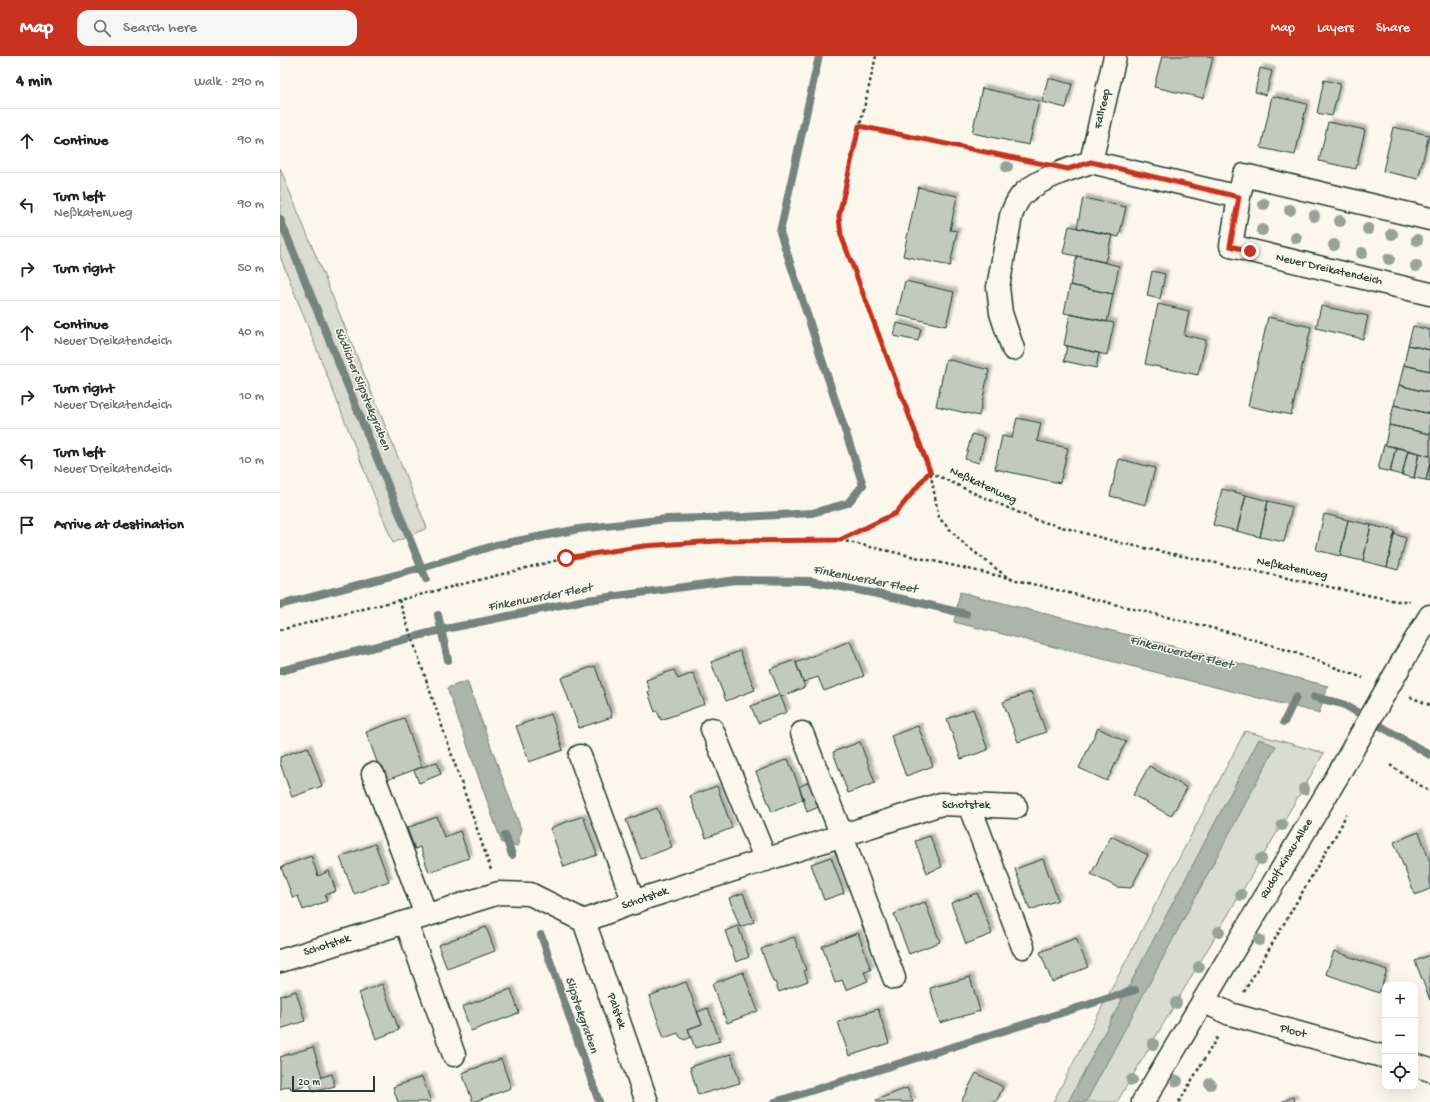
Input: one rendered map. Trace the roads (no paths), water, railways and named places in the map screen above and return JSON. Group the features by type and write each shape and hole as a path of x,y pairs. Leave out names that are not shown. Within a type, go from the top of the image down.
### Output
{"street":[{"name":"Fallreep","path":"1091,162 1115,56"},
{"path":"1013,349 1001,313 998,287 1014,205 1024,192 1068,169 1091,162 1239,197"},
{"name":"Neuer Dreikatendeich","path":"1430,219 1244,176 1230,246 1430,294"},
{"name":"Rudolf-Kinau-Allee","path":"1143,1102 1338,775 1405,657 1423,609"},
{"path":"712,729 766,860"},
{"path":"802,733 842,836 894,978"},
{"path":"580,756 634,903"},
{"path":"373,774 416,918 454,1055"},
{"name":"Schotstek","path":"280,962 499,893 530,894 584,921 634,903 941,804 1016,807"},
{"path":"969,805 1023,947"},
{"name":"Palstek","path":"584,921 647,1102"},
{"name":"Ploot","path":"1203,1001 1230,1014 1382,1056"},
{"path":"1418,1066 1430,1070"}],"water":[{"path":"960,592 1328,686 1319,713 954,622"},
{"path":"467,681 521,829 518,846 502,843 447,688"},
{"path":"1259,739 1276,746 1086,1102 1068,1102"}],"waterway":[{"path":"280,605 422,568 496,545 579,529 667,519 745,517 812,513 848,503 863,485 780,232 819,56"},
{"name":"Südlicher Slipstekgraben","path":"280,219 426,579"},
{"name":"Finkenwerder Fleet","path":"280,671 441,630 580,601 736,580 811,581 908,600 966,614"},
{"name":"Slipstekgraben","path":"438,615 448,660"},
{"path":"1284,722 1296,697"},
{"name":"Finkenwerder Fleet","path":"1314,697 1343,704 1430,755"},
{"name":"Slipstekgraben","path":"505,835 512,855"},
{"name":"Slipstekgraben","path":"541,935 599,1102"},
{"path":"775,1102 1135,990"}]}
